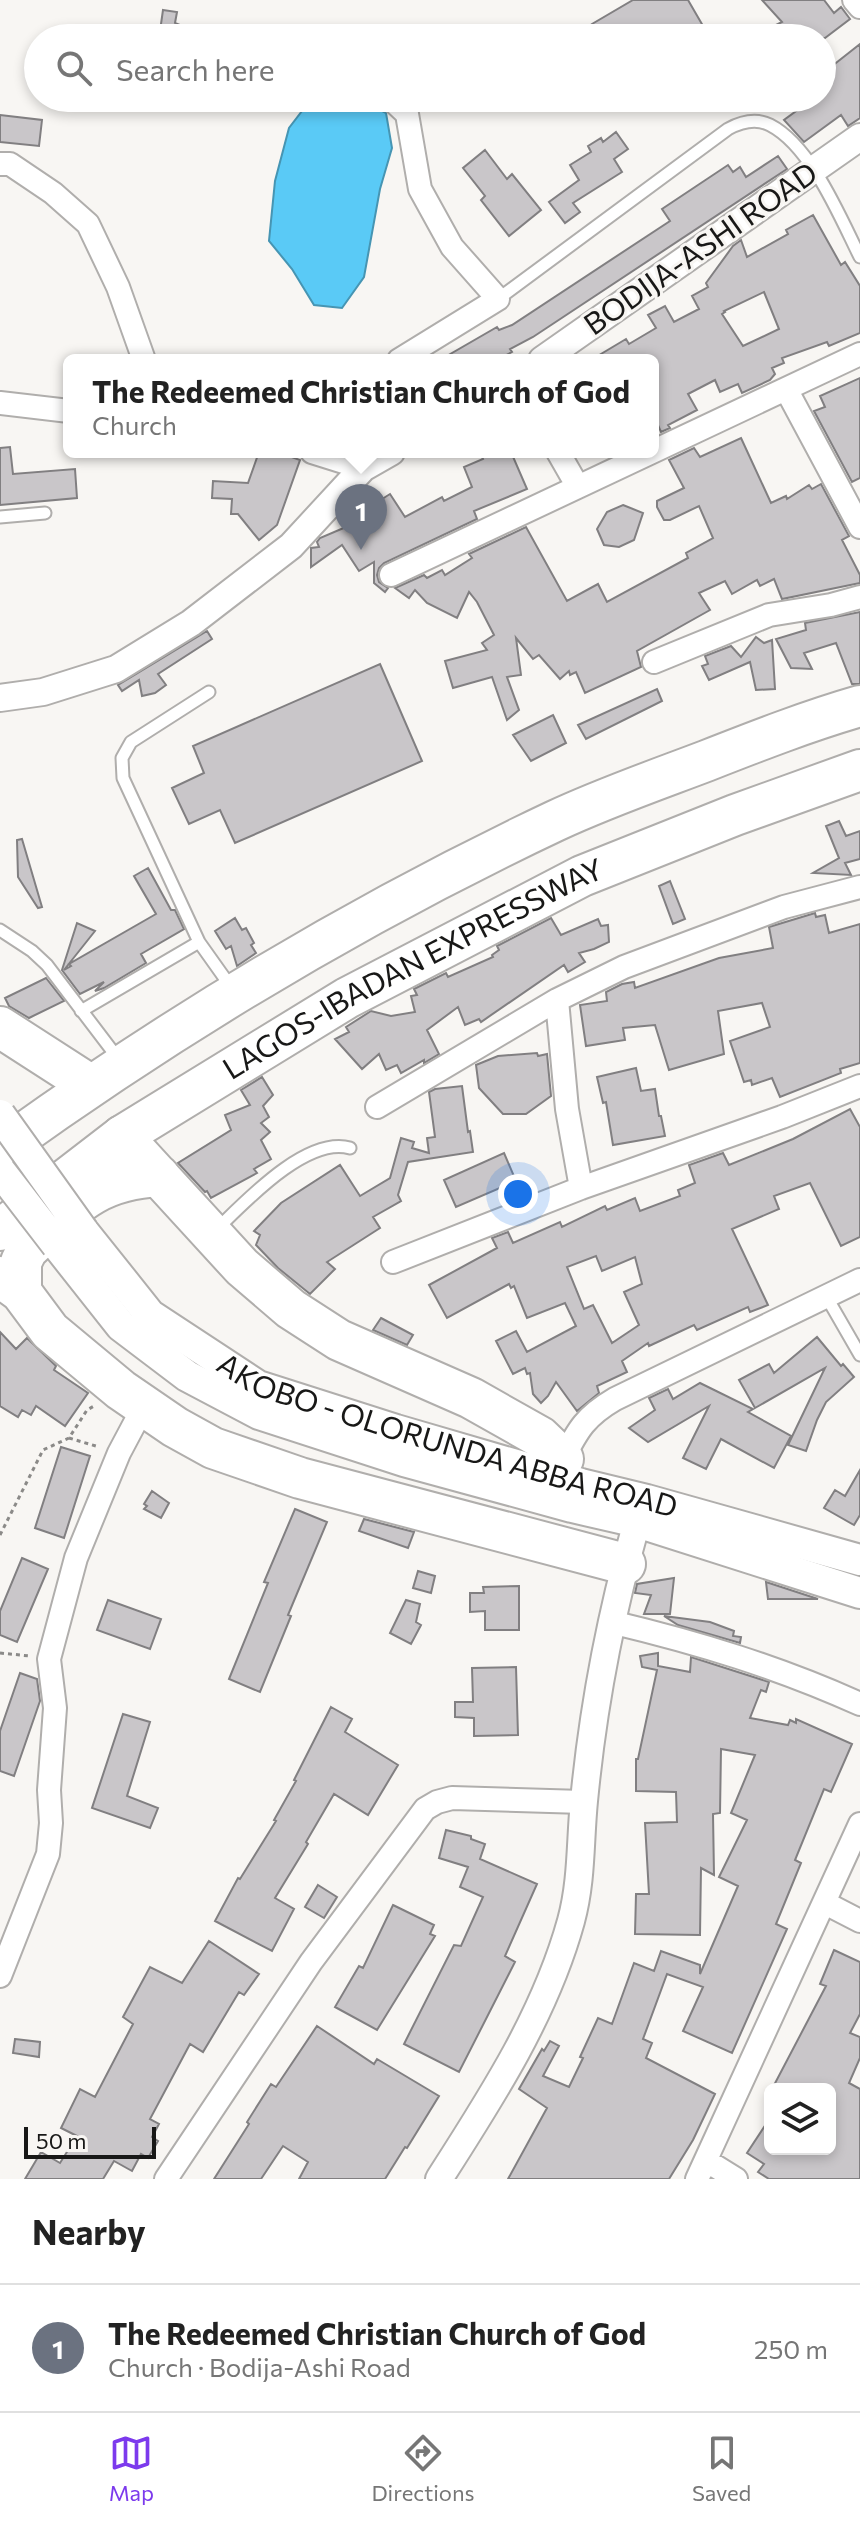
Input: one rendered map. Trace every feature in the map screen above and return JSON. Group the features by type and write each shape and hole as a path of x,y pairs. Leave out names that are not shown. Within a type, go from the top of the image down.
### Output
{"highway":[{"name":"LAGOS-IBADAN EXPRESSWAY","path":"0,1150 106,1075 235,992 406,897 555,821 801,724 860,706"},
{"name":"LAGOS-IBADAN EXPRESSWAY","path":"0,1230 122,1136 347,998 582,876 735,815 860,770"},
{"path":"0,1027 106,1075"},
{"path":"122,1136 242,1267 291,1309 339,1340 471,1398 540,1437 572,1472"},
{"path":"159,1176 131,1178 88,1195 27,1250 10,1284 50,1331 133,1397 175,1427 213,1448 300,1478 625,1564"}],"main road":[{"path":"0,1115 70,1238"},
{"path":"0,1171 70,1238"},
{"name":"AKOBO - OLORUNDA ABBA ROAD","path":"70,1238 150,1315 258,1386 396,1430 572,1472 647,1500 860,1560"},
{"name":"AKOBO - OLORUNDA ABBA ROAD","path":"70,1238 121,1326 187,1376 259,1414 404,1461 637,1522 860,1593"}],"street":[{"path":"854,0 860,7"},
{"path":"405,112 420,189 452,247 498,299 409,354"},
{"name":"BODIJA-ASHI ROAD","path":"551,354 860,137"},
{"path":"0,164 10,164 53,193 88,224 118,287 142,354"},
{"path":"659,449 860,354"},
{"path":"786,389 860,527"},
{"path":"0,403 63,410"},
{"path":"331,458 363,468"},
{"path":"0,698 43,692 116,669 191,623 291,546 363,468 380,458"},
{"path":"561,458 578,487"},
{"path":"391,575 640,458"},
{"path":"654,662 769,615 860,597"},
{"path":"377,1107 557,1000 624,967 784,907 860,887"},
{"path":"557,1000 567,1109 581,1188"},
{"path":"393,1262 581,1188 860,1086"},
{"path":"572,1472 579,1426 596,1410 860,1280"},
{"path":"0,1976 48,1854 55,1708 49,1659 76,1558 119,1453 133,1397"},
{"path":"439,2179 496,2089 545,1994 572,1919 581,1868 583,1802 596,1708 611,1622 637,1522"},
{"path":"611,1622 731,1653 776,1668 860,1704"},
{"path":"166,2179 311,1962 425,1809 452,1798 583,1802"},
{"path":"736,2179 702,2170 860,1824"},
{"path":"825,1903 860,1921"}],"lane":[{"path":"498,299 739,123 761,122 770,125 783,134 815,169 860,257"},
{"path":"0,517 45,513"},
{"path":"209,692 131,742 122,758 123,778 199,942 235,992"},
{"path":"0,930 47,965 81,1011 106,1075"},
{"path":"81,1011 199,942"},
{"path":"212,1234 250,1197 301,1158 330,1145 350,1148"},
{"path":"826,1295 860,1355"}],"path":[{"path":"0,1535 43,1450 69,1438 87,1410 133,1397"},
{"path":"69,1438 119,1453"},
{"path":"0,1653 49,1659"}],"water":[{"path":"301,112 386,113 392,148 380,189 364,277 342,308 314,305 292,269 269,241 275,181 289,128"}],"building":[{"path":"633,0 688,0 702,24 592,24"},
{"path":"762,0 824,0 834,13 841,7 850,19 836,30 836,24 778,24 782,22"},
{"path":"163,10 177,12 177,24 161,24"},
{"path":"860,44 860,118 848,126 841,115 804,142 784,120 795,112 836,112 836,63"},
{"path":"0,115 42,120 39,146 0,142"},
{"path":"616,132 628,149 614,159 622,172 573,203 580,212 565,223 549,202 579,180 570,165 591,152 588,146 601,138 603,142"},
{"path":"485,150 507,179 512,174 541,210 509,236 481,200 485,196 463,168"},
{"path":"778,156 787,169 533,337 510,349 512,352 450,354 497,327 499,330 512,325 670,221 662,209 728,165 733,172 740,167 746,177"},
{"path":"813,215 841,265 845,262 860,286 860,333 829,346 827,342 782,358 784,363 772,368 775,374 770,380 742,393 738,384 720,392 715,380 688,394 697,410 661,432 659,354 601,354 626,339 629,344 656,328 648,315 665,306 674,322 699,309 692,296 708,287 706,283 733,246 741,240 747,257 788,234 786,230","holes":["764,292 779,329 743,346 722,314"]},
{"path":"860,378 860,478 852,482 814,411 825,407 820,396"},
{"path":"741,438 771,503 786,496 787,499 809,485 812,489 821,484 849,536 842,540 860,575 860,583 782,599 774,579 760,586 757,580 732,594 725,581 699,593 710,610 637,651 641,667 585,693 576,672 570,675 569,671 560,679 539,655 533,659 516,638 521,675 507,677 519,710 507,720 492,677 453,688 445,661 487,650 482,643 494,635 477,602 469,592 457,618 427,603 415,590 409,598 395,588 442,570 445,575 472,558 469,554 526,527 567,601 598,584 607,602 688,558 686,553 713,538 699,506 664,520 657,501 684,488 669,460 694,448 700,457"},
{"path":"10,447 13,474 75,469 77,498 0,505 0,448"},
{"path":"257,458 300,460 277,525 259,540 238,514 231,514 232,499 212,498 213,481 248,483"},
{"path":"514,458 527,489 474,511 477,519 384,563 377,575 379,582 388,588 385,592 374,583 374,562 359,571 342,545 311,567 311,548 319,547 317,542 320,538 346,527 342,521 375,495 379,501 390,494 405,517 442,497 444,501 472,487 464,467 483,459"},
{"path":"623,505 643,513 634,540 619,547 604,545 597,529 607,512"},
{"path":"860,612 860,684 852,684 836,643 804,653 812,669 791,668 776,639 806,630 805,623"},
{"path":"207,631 212,639 158,674 166,685 155,693 142,696 139,680 122,691 118,685"},
{"path":"756,637 764,643 772,640 775,689 756,690 750,662 709,680 702,666 708,664 705,656 731,646 741,657"},
{"path":"380,664 422,761 235,843 220,810 189,824 172,788 204,773 193,746"},
{"path":"657,689 662,701 586,739 578,725"},
{"path":"553,715 566,743 531,761 513,735"},
{"path":"839,821 846,836 860,831 860,859 845,863 851,875 813,873 839,858 826,826"},
{"path":"22,839 42,907 38,908 18,877 17,840"},
{"path":"148,868 184,929 141,954 146,963 104,988 95,991 104,982 80,994 62,970 77,923 95,931 64,970 71,966 69,964 156,914 134,876"},
{"path":"670,881 685,919 673,924 659,886"},
{"path":"815,913 816,917 825,915 829,933 860,924 860,1063 780,1097 772,1078 752,1085 751,1080 744,1082 730,1041 770,1027 762,1003 718,1011 724,1054 669,1070 655,1025 623,1028 625,1040 586,1046 580,1005 607,1001 606,992 622,984 634,982 635,988 719,958 773,948 769,927"},
{"path":"235,918 242,930 246,928 256,953 237,966 231,946 226,949 215,931"},
{"path":"551,918 561,935 598,919 601,926 608,925 609,942 579,953 585,962 568,972 564,965 481,1022 479,1019 465,1025 458,1007 427,1030 439,1054 424,1063 424,1060 401,1073 397,1065 386,1070 379,1054 362,1069 335,1039 349,1032 346,1027 371,1011 391,1016 415,1012 411,996 417,995 414,989 446,973 448,977 493,957 499,950 497,946"},
{"path":"46,978 64,1001 29,1018 9,1006 5,998"},
{"path":"537,1053 538,1056 547,1054 551,1096 526,1114 503,1114 479,1088 476,1065 498,1056"},
{"path":"636,1068 641,1091 655,1089 665,1136 613,1145 606,1102 603,1103 597,1077"},
{"path":"262,1077 273,1095 263,1106 269,1117 261,1123 270,1132 261,1140 271,1159 254,1169 257,1173 211,1198 178,1163 231,1130 225,1115 250,1105 241,1090"},
{"path":"462,1086 473,1152 408,1162 398,1195 401,1201 373,1217 380,1228 327,1262 335,1269 310,1294 256,1245 260,1235 254,1231 281,1203 340,1165 360,1196 390,1178 401,1138 414,1142 412,1148 429,1153 427,1138 435,1137 429,1092"},
{"path":"850,1109 860,1127 860,1237 841,1246 810,1183 774,1196 779,1209 732,1229 768,1305 750,1312 748,1307 697,1330 694,1325 649,1346 648,1343 622,1361 627,1372 597,1386 599,1393 577,1411 556,1382 541,1403 533,1394 530,1373 527,1374 525,1368 513,1374 496,1341 516,1331 527,1352 576,1326 565,1303 527,1318 514,1286 511,1288 509,1284 447,1318 429,1285 497,1248 492,1238 508,1232 513,1243 560,1222 562,1227 605,1206 607,1210 635,1198 640,1211 680,1196 678,1190 695,1183 689,1165 723,1153 729,1165 793,1139","holes":["596,1256 602,1271 635,1257 642,1284 624,1292 639,1325 612,1343 593,1305 584,1309 567,1267"]},
{"path":"504,1153 516,1181 456,1207 444,1180"},
{"path":"381,1318 413,1335 407,1345 373,1330"},
{"path":"0,1332 16,1349 27,1338 56,1366 54,1370 88,1393 65,1426 36,1406 31,1415 22,1410 18,1417 0,1406"},
{"path":"817,1337 854,1377 826,1402 806,1451 788,1445 825,1368 755,1408 739,1380 769,1364 774,1373"},
{"path":"700,1383 753,1409 748,1412 791,1436 774,1468 721,1439 706,1469 683,1458 709,1406 648,1442 629,1428 655,1410 649,1398 668,1389 673,1399"},
{"path":"61,1447 90,1456 64,1538 35,1528"},
{"path":"860,1470 860,1515 854,1525 824,1508 835,1490 845,1496"},
{"path":"152,1491 169,1503 161,1518 144,1509"},
{"path":"295,1509 327,1522 260,1692 229,1679 268,1583 264,1582"},
{"path":"364,1519 414,1532 408,1548 359,1531"},
{"path":"22,1558 48,1569 17,1642 0,1635 0,1611"},
{"path":"418,1571 435,1576 431,1593 413,1588"},
{"path":"674,1578 670,1614 644,1614 651,1595 635,1593 637,1584"},
{"path":"766,1582 818,1599 768,1599"},
{"path":"519,1586 519,1630 485,1630 485,1611 470,1612 470,1593 484,1593 483,1587"},
{"path":"108,1600 161,1619 150,1649 97,1630"},
{"path":"406,1600 420,1604 416,1622 421,1625 411,1644 390,1633"},
{"path":"664,1616 710,1622 734,1631 733,1636 741,1637 740,1643 678,1625"},
{"path":"658,1653 658,1666 690,1672 691,1657 769,1682 766,1692 761,1690 750,1718 788,1725 790,1720 796,1723 796,1719 852,1744 831,1792 824,1789 795,1860 801,1863 776,1924 787,1929 732,2053 683,2031 703,1987 667,1974 643,2039 652,2043 646,2058 715,2094 693,2140 669,2179 508,2179 547,2108 519,2089 542,2049 544,2051 550,2041 559,2046 543,2076 569,2087 598,2018 612,2024 634,1963 654,1971 661,1951 700,1965 700,1974 738,1886 719,1877 747,1820 731,1813 755,1755 721,1749 720,1813 713,1814 714,1875 701,1868 700,1935 635,1934 636,1894 649,1894 645,1823 677,1822 676,1792 636,1791 636,1759 657,1670 642,1667 640,1656"},
{"path":"516,1667 518,1735 474,1736 474,1718 455,1717 455,1702 473,1702 472,1668"},
{"path":"20,1673 37,1679 40,1701 14,1776 0,1771 0,1731"},
{"path":"331,1707 352,1719 345,1732 398,1765 368,1815 334,1794 275,1898 294,1909 272,1951 215,1921 238,1878 276,1821"},
{"path":"123,1714 150,1722 127,1796 158,1808 150,1828 92,1808"},
{"path":"446,1830 471,1836 471,1839 485,1844 480,1859 537,1884 505,1956 515,1962 459,2072 404,2044 454,1945 461,1946 483,1897 460,1887 468,1867 439,1858"},
{"path":"318,1885 337,1897 324,1918 305,1907"},
{"path":"393,1905 434,1925 430,1934 435,1936 377,2030 335,2007 359,1966 363,1968"},
{"path":"209,1941 259,1974 244,1995 239,1992 203,2052 190,2044 150,2119 159,2124 152,2137 158,2141 148,2158 141,2154 132,2171 114,2161 103,2179 25,2179 41,2152 60,2163 77,2136 61,2128 80,2089 95,2097 133,2024 123,2017 150,1967 182,1983"},
{"path":"834,1950 860,1962 860,2014 850,2033 860,2037 860,2058 849,2083 860,2089 860,2179 769,2179 758,2172 764,2164 747,2153 764,2127 764,2155 836,2155 836,2083 775,2083 826,1986 820,1984"},
{"path":"317,2026 374,2064 377,2059 439,2096 407,2148 385,2179 299,2179 308,2162 283,2146 261,2179 214,2179 271,2084 276,2087"},
{"path":"15,2039 40,2042 39,2057 13,2053"}],"place":[{"name":"The Redeemed Christian Church of God","path":"361,550"}]}
